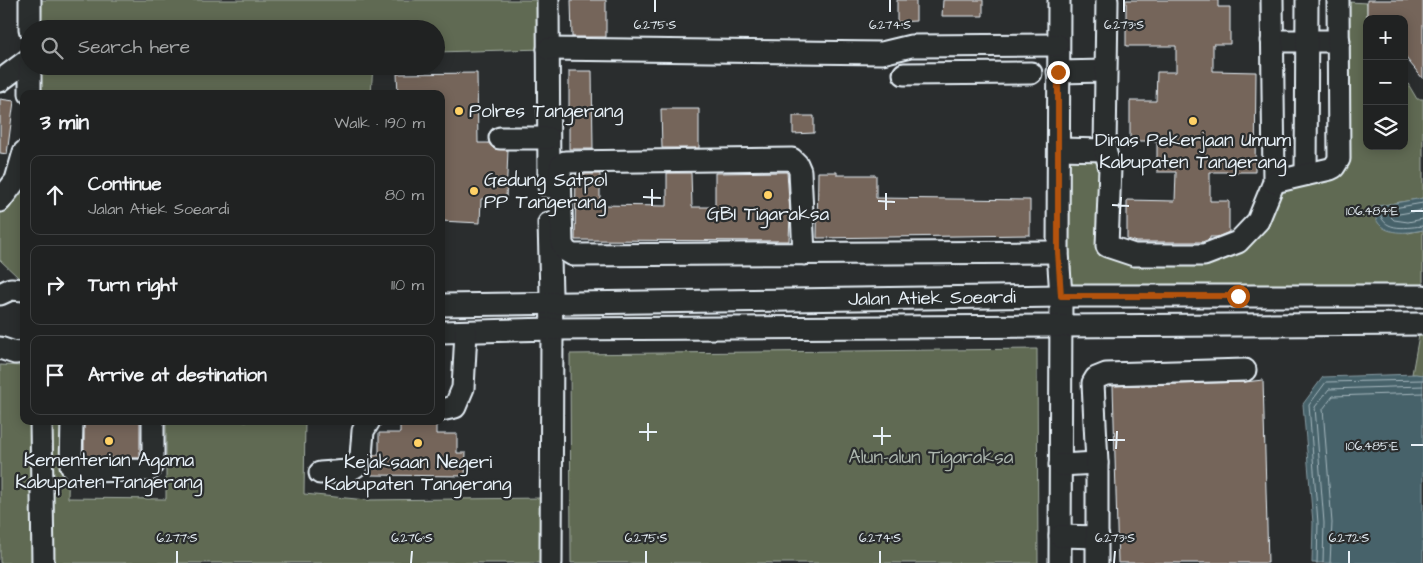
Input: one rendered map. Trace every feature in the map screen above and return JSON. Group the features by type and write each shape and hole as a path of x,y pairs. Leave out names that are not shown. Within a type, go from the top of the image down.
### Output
{"street":[{"path":"30,0 30,20"},
{"path":"548,0 548,138 552,329 551,563"},
{"path":"1059,0 1060,563"},
{"path":"1107,0 1105,150 1110,168 1107,246 1134,255 1204,255 1238,242 1258,221 1274,182 1272,0"},
{"path":"1306,174 1307,0"},
{"path":"1274,182 1330,169 1334,167 1339,159 1338,0"},
{"path":"1272,41 1338,41"},
{"path":"548,49 882,53 910,46 1058,45"},
{"path":"965,46 966,73"},
{"path":"0,81 20,66"},
{"path":"1058,72 1105,71"},
{"path":"904,74 1031,73"},
{"path":"30,75 30,90"},
{"path":"500,138 548,138"},
{"path":"1059,149 1105,150"},
{"path":"804,254 800,171 792,159 566,162 561,165 562,244 573,255 804,254 1058,252"},
{"path":"0,201 16,180 20,166"},
{"path":"0,294 11,289 20,290"},
{"name":"Jalan Atiek Soeardi","path":"445,306 1061,296 1423,296"},
{"name":"Jalan Atiek Soeardi","path":"445,332 552,329 1423,324"},
{"path":"445,409 456,407 463,388 466,332"},
{"path":"0,348 15,354 20,353"},
{"path":"1097,563 1097,463 1093,383 1096,378 1106,374 1245,370"},
{"path":"41,425 42,563"},
{"path":"72,425 71,466 75,471 149,470 153,463 154,425"},
{"path":"320,473 348,471 356,466 361,456 363,431 367,425"},
{"path":"1060,465 1097,463"},
{"path":"1060,536 1098,537"}],"green space":[{"path":"40,0 544,0 544,49 445,52 445,20 39,20"},
{"path":"1349,2 1367,3 1367,15 1363,15 1363,150 1408,150 1408,84 1417,99 1423,99 1423,198 1373,207 1408,233 1423,230 1423,296 1061,296 1059,149 1105,150 1107,246 1134,255 1238,242 1274,182 1330,169 1349,41"},
{"path":"37,75 372,75 371,90 37,90"},
{"path":"20,180 20,278 0,260 0,213"},
{"path":"1421,324 1423,324 1423,375 1412,374"},
{"name":"Alun-alun Tigaraksa","path":"1037,349 1038,563 571,563 570,354"},
{"path":"0,365 20,366 20,425 34,425 36,563 0,563"},
{"path":"42,425 70,425 68,498 166,499 166,425 305,425 304,494 367,500 543,498 542,563 43,563"}],"water":[{"path":"1423,198 1423,230 1410,232 1390,231 1379,224 1375,217 1373,207"},
{"path":"1423,375 1423,563 1312,563 1313,523 1303,404 1323,377"}],"building":[{"path":"571,0 606,0 606,37 572,37"},
{"path":"897,0 916,0 916,21 897,22"},
{"path":"943,0 983,0 983,16 942,16"},
{"name":"Dinas Pekerjaan Umum Kabupaten Tangerang","path":"1126,0 1218,0 1218,7 1230,7 1230,44 1213,44 1213,71 1256,72 1255,172 1210,172 1210,201 1229,201 1229,232 1217,237 1210,237 1210,239 1202,242 1136,242 1127,239 1127,200 1175,201 1176,172 1157,172 1157,141 1130,141 1130,101 1156,101 1157,72 1176,72 1176,46 1126,46"},
{"path":"1367,0 1423,0 1423,79 1408,60 1408,15 1367,15"},
{"path":"569,71 592,71 593,149 569,149"},
{"path":"445,73 477,73 478,143 489,143 494,149 508,150 506,199 481,199 480,223 445,221 445,90 398,90 397,75 445,75"},
{"path":"0,99 14,101 7,154 0,153"},
{"path":"661,109 699,109 699,148 662,148"},
{"path":"793,116 814,116 814,133 793,134"},
{"path":"787,172 790,213 789,241 575,240 576,174 600,174 600,205 667,206 667,173 691,173 692,207 715,207 715,173"},
{"path":"818,172 837,172 837,175 876,175 876,198 1030,200 1030,235 817,238"},
{"path":"1263,380 1268,563 1118,563 1113,386"},
{"name":"Kementerian Agama Kabupaten Tangerang","path":"84,425 140,425 140,458 84,458"},
{"name":"Kejaksaan Negeri Kabupaten Tangerang","path":"400,425 436,425 436,434 457,434 457,453 466,453 465,476 371,475 374,455 379,455 379,433 400,433"}],"place":[{"name":"Polres Tangerang","path":"459,111"},
{"name":"Dinas Pekerjaan Umum Kabupaten Tangerang","path":"1193,121"},
{"name":"Gedung Satpol PP Tangerang","path":"474,191"},
{"name":"GBI Tigaraksa","path":"768,195"},
{"name":"Kementerian Agama Kabupaten Tangerang","path":"109,441"},
{"name":"Kejaksaan Negeri Kabupaten Tangerang","path":"418,443"}],"route":[{"path":"1058,72 1058,252 1061,296 1238,296"}]}
